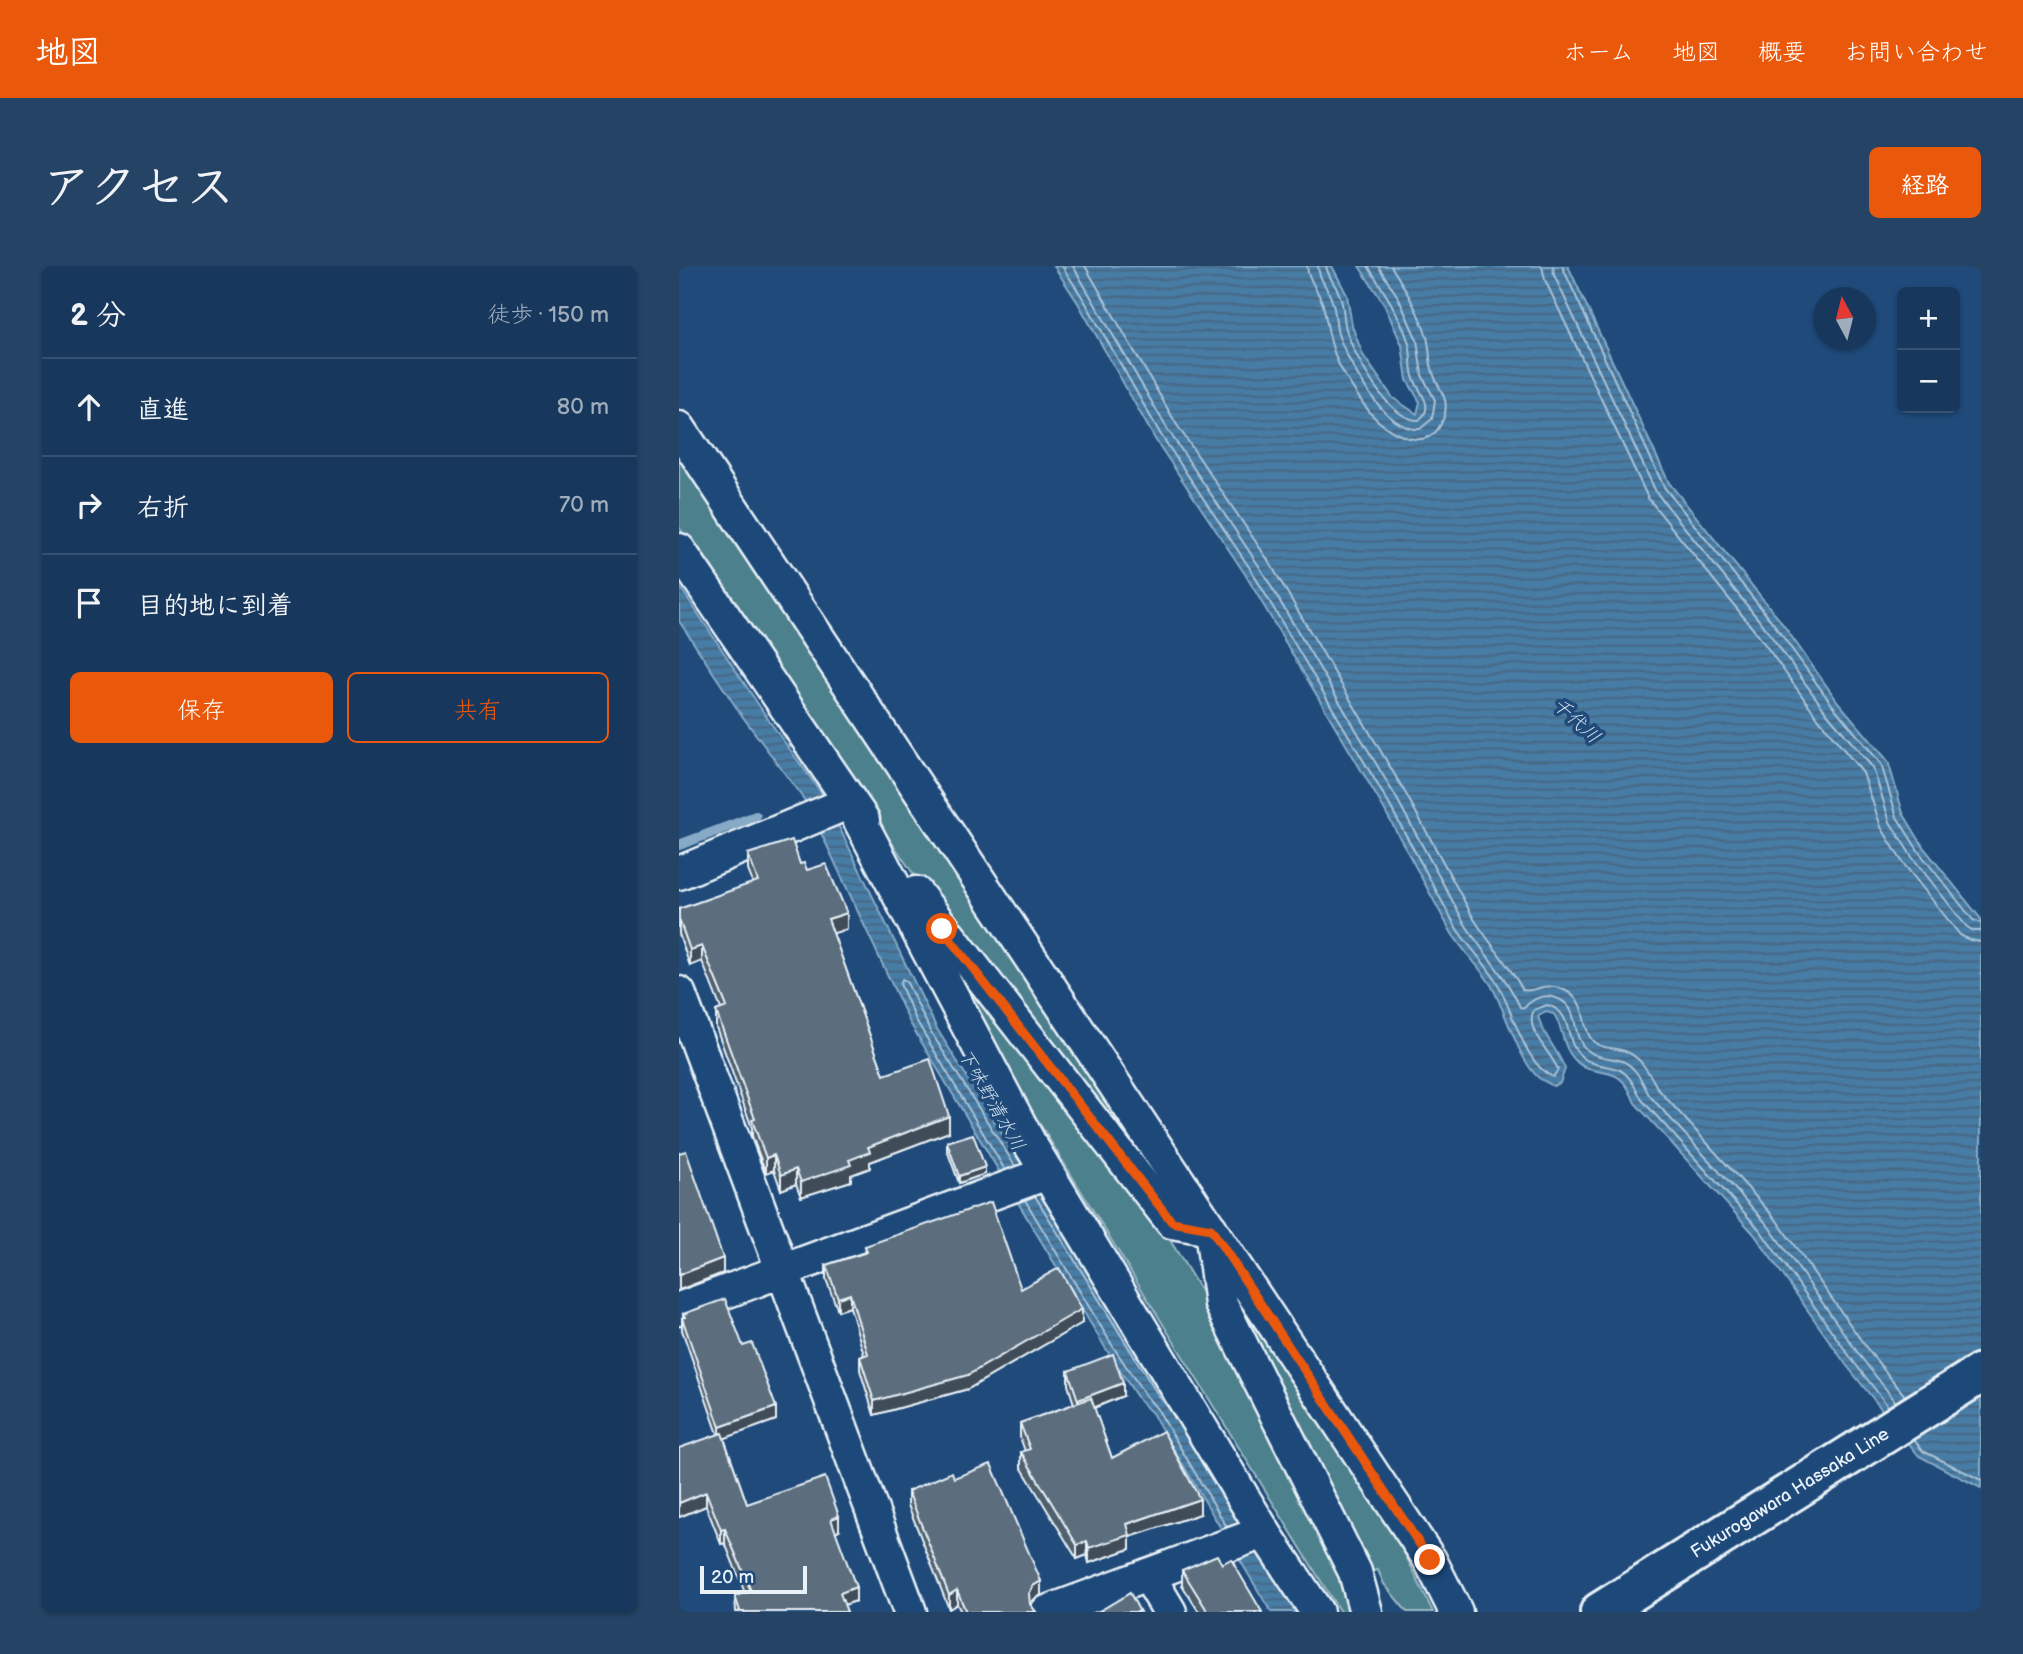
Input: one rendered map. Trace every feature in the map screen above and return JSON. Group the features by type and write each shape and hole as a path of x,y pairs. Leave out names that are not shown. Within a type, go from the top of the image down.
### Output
{"main road":[{"name":"Fukurogawara Hassaka Line","path":"1599,1612 1981,1374"}],"street":[{"path":"679,428 1430,1560 1457,1612"},
{"path":"679,550 850,802 942,929 1172,1222 1211,1229"},
{"path":"679,873 850,802"},
{"path":"850,802 1047,1173 1265,1532 1317,1612"},
{"path":"679,993 910,1612"},
{"path":"679,1309 1047,1173"},
{"path":"1211,1229 1221,1304 1355,1572 1366,1612"},
{"path":"1047,1612 1265,1532"},
{"path":"1148,1575 1170,1612"}],"green space":[{"path":"679,451 1181,1207 934,904 785,687 679,527"},
{"path":"936,943 1170,1240 1204,1296 1340,1573 1355,1612 1340,1612 1019,1090"},
{"path":"1229,1287 1390,1523 1433,1612 1407,1612 1384,1584 1378,1570 1367,1573"}],"water":[{"name":"千代川","path":"1054,266 1332,266 1347,295 1352,326 1363,355 1393,398 1417,414 1420,402 1407,380 1402,345 1384,304 1359,266 1568,266 1669,483 1779,619 1838,702 1888,761 1903,813 1924,848 1981,919 1981,1488 1919,1456 1847,1366 1754,1234 1635,1103 1623,1081 1616,1076 1585,1067 1575,1060 1568,1050 1554,1014 1546,1012 1538,1016 1565,1069 1560,1083 1553,1086 1539,1078 1532,1070 1519,1048 1491,985 1451,932 1383,807 1245,574 1155,439"},
{"path":"679,585 770,722 825,798 937,1029 1301,1612 1271,1612 1152,1413 1139,1400 1106,1349 910,1023 808,805 740,713 679,621"}],"building":[{"path":"792,840 800,864 804,863 807,870 826,864 847,913 828,919 884,1075 930,1059 949,1116 868,1147 870,1152 849,1160 851,1165 801,1182 796,1169 781,1175 774,1155 766,1158 752,1120 755,1119 716,1011 727,1007 702,946 690,950 679,919 679,909 758,881 748,854"},
{"path":"973,1134 985,1167 959,1176 947,1142"},
{"path":"686,1151 723,1258 679,1275 679,1153"},
{"path":"991,1202 1021,1289 1059,1268 1082,1309 968,1375 874,1401 860,1357 868,1354 850,1294 838,1298 826,1265 867,1252 865,1246"},
{"path":"725,1299 743,1346 752,1343 776,1407 720,1427 682,1318 685,1317 683,1314"},
{"path":"1113,1354 1123,1383 1078,1400 1068,1371"},
{"path":"1091,1398 1112,1458 1163,1431 1200,1499 1127,1524 1130,1535 1089,1548 1087,1541 1077,1545 1021,1452 1030,1449 1020,1423"},
{"path":"722,1433 747,1504 825,1477 839,1516 831,1519 856,1587 840,1593 847,1612 738,1612 740,1611 735,1596 751,1591 706,1492 679,1503 679,1448"},
{"path":"991,1464 1041,1581 1033,1586 1029,1594 1030,1604 1036,1612 966,1612 957,1590 949,1595 908,1491 952,1472 954,1478"},
{"path":"1217,1555 1222,1564 1231,1559 1262,1612 1208,1612 1182,1570"},
{"path":"1130,1593 1140,1612 1098,1612"}],"waterway":[{"path":"679,845 756,816"}],"route":[{"path":"942,929 1172,1222 1211,1229 1430,1560"}],"water label":[{"name":"下味野清水川","path":"991,1100"}]}
